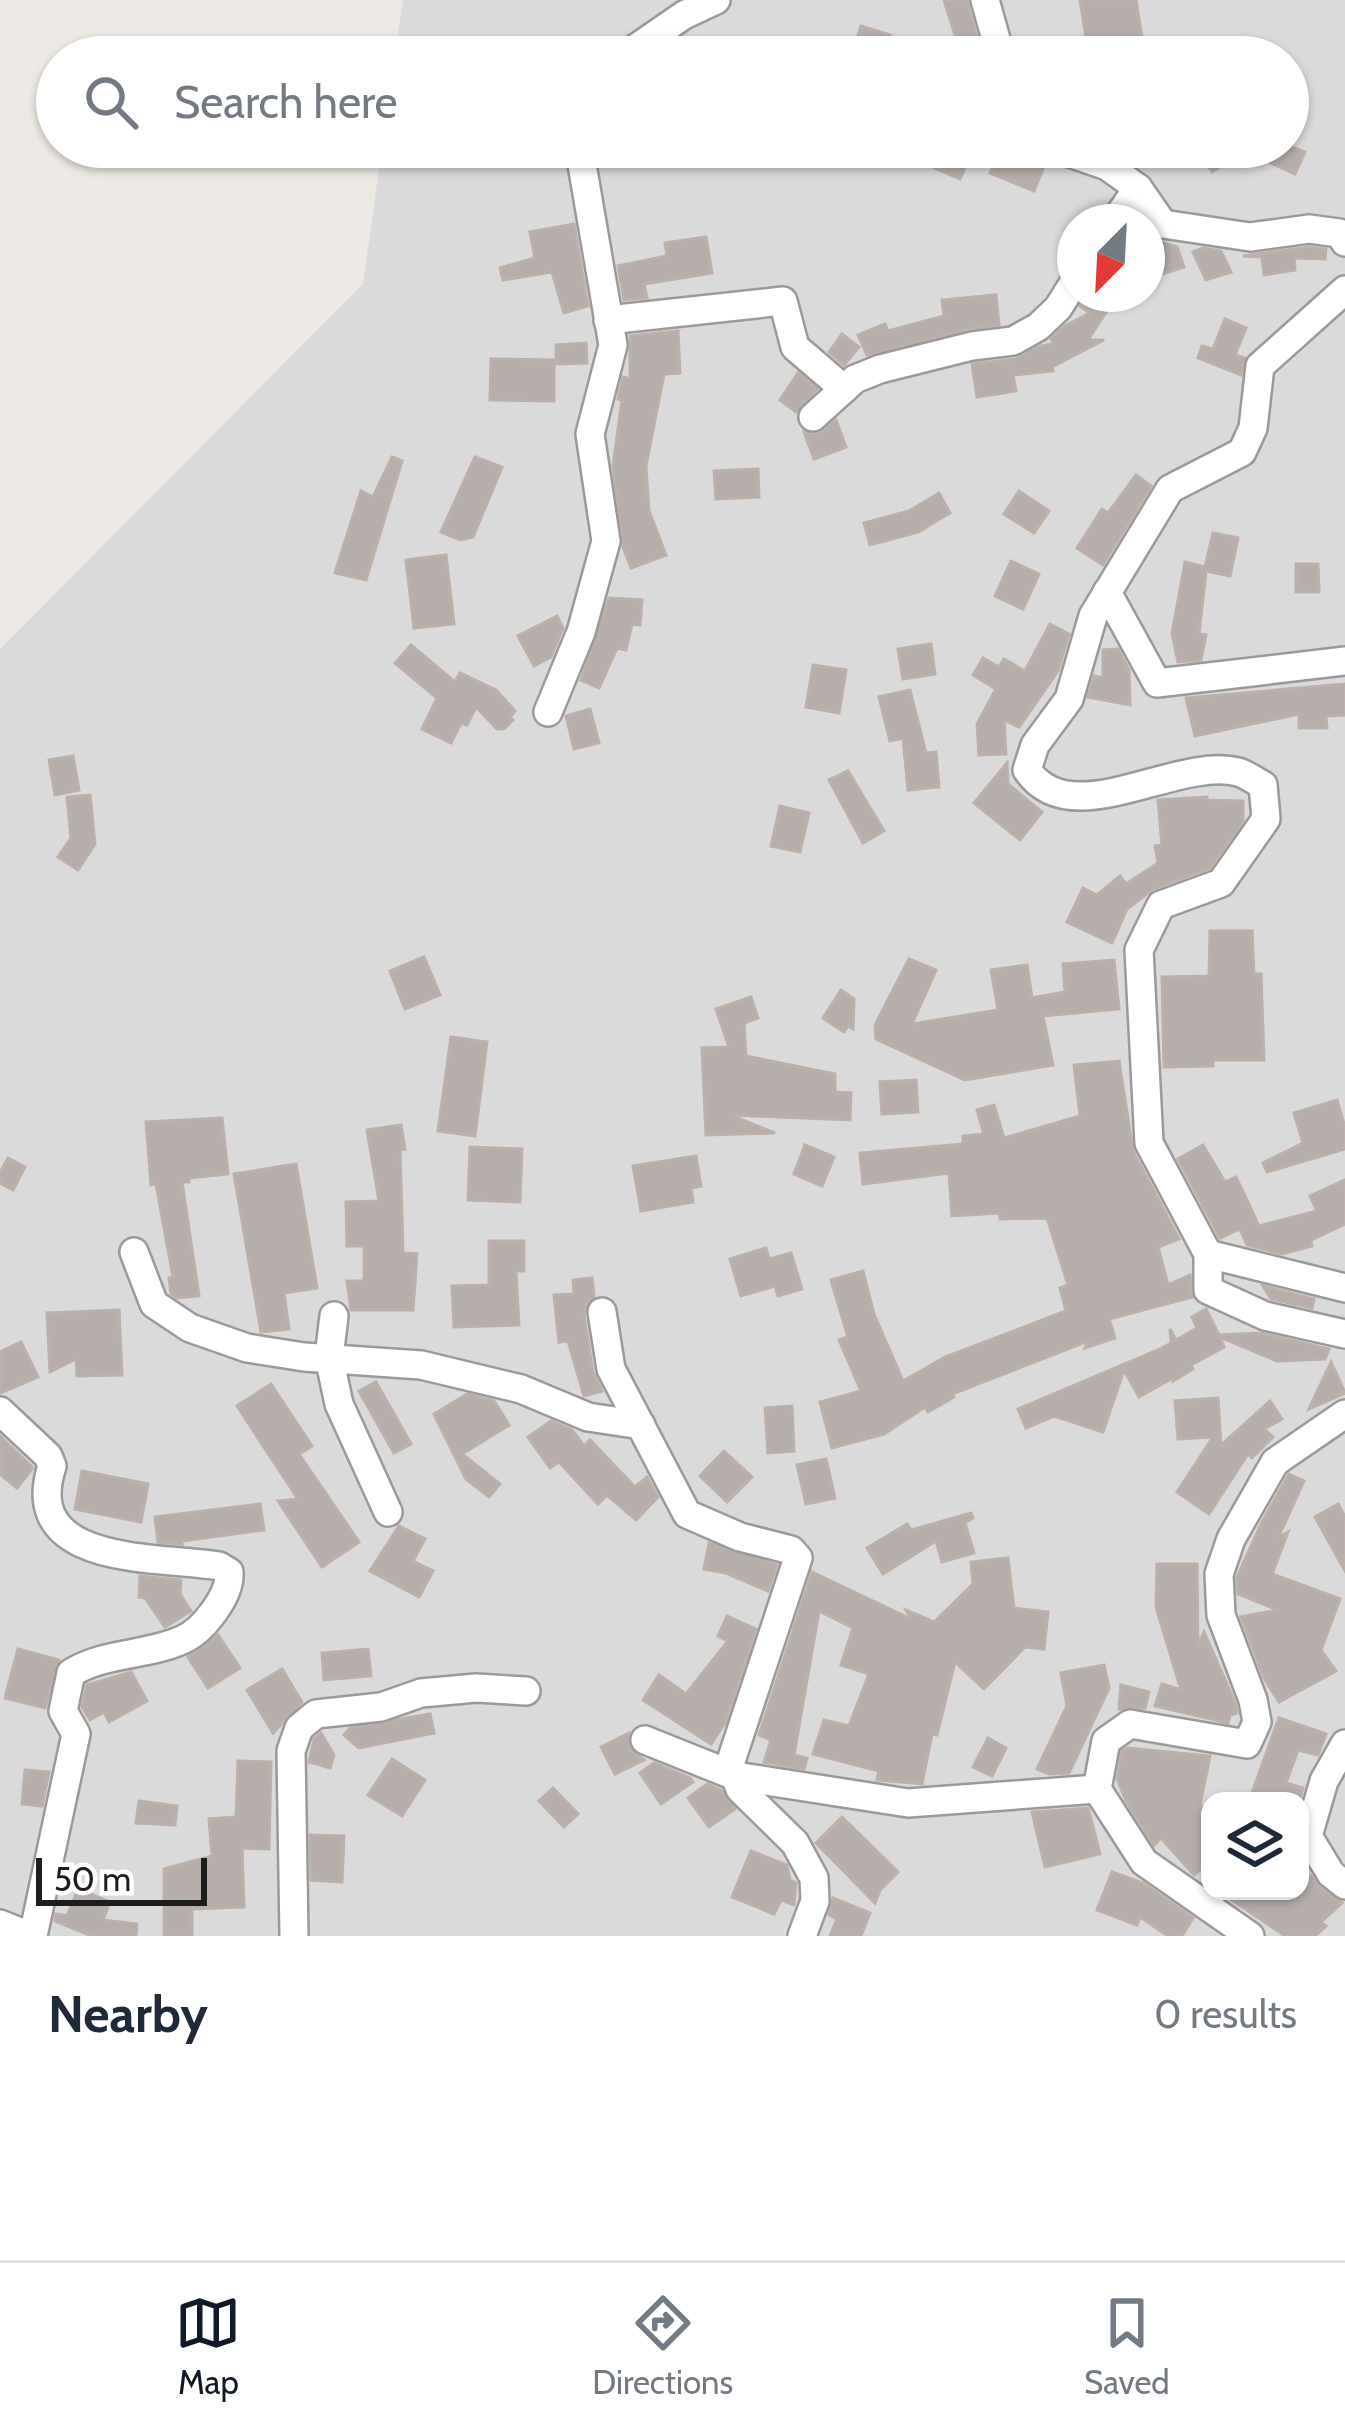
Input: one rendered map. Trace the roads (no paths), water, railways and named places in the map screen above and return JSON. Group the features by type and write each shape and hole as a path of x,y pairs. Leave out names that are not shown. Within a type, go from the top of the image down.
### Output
{"street":[{"path":"654,36 716,0"},
{"path":"986,0 995,36"},
{"path":"548,712 581,632 606,541 590,434 613,344 583,168"},
{"path":"1110,168 1138,188 1163,224 1250,237 1309,229 1339,233 1345,242"},
{"path":"1127,204 1138,188"},
{"path":"1345,290 1260,366 1253,428 1242,452 1170,489 1093,616 1069,699 1035,745 1027,770 1039,787 1070,796 1208,770 1239,772 1263,785 1265,819 1222,883 1162,905 1139,950 1149,1143 1208,1253 1208,1290 1265,1316 1345,1334"},
{"path":"608,320 783,301 795,347 844,389"},
{"path":"813,417 855,379 924,356 1013,341 1057,309"},
{"path":"1107,592 1157,683 1345,661"},
{"path":"134,1252 154,1304 190,1328 248,1348 421,1365 521,1389 588,1417 641,1425"},
{"path":"1208,1253 1345,1288"},
{"path":"602,1312 610,1369 687,1514 740,1538 791,1550 798,1558 730,1764 740,1789 795,1843 814,1878 815,1901 802,1936"},
{"path":"334,1316 329,1357 339,1404 388,1512"},
{"path":"0,1411 48,1456 52,1466 46,1506 63,1530 113,1556 219,1566 229,1572 230,1584 215,1610 185,1640 90,1661 71,1673 63,1711 76,1735 31,1936 0,1924"},
{"path":"1250,1936 1144,1862 1097,1789 1106,1741 1130,1724 1247,1744 1257,1722 1221,1615 1219,1574 1231,1539 1275,1462 1345,1414"},
{"path":"294,1936 291,1751 299,1728 316,1714 381,1707 422,1693 476,1688 526,1691"},
{"path":"645,1739 735,1776 908,1803 1097,1789"},
{"path":"1345,1744 1324,1780 1308,1836 1331,1874 1345,1886"}]}
